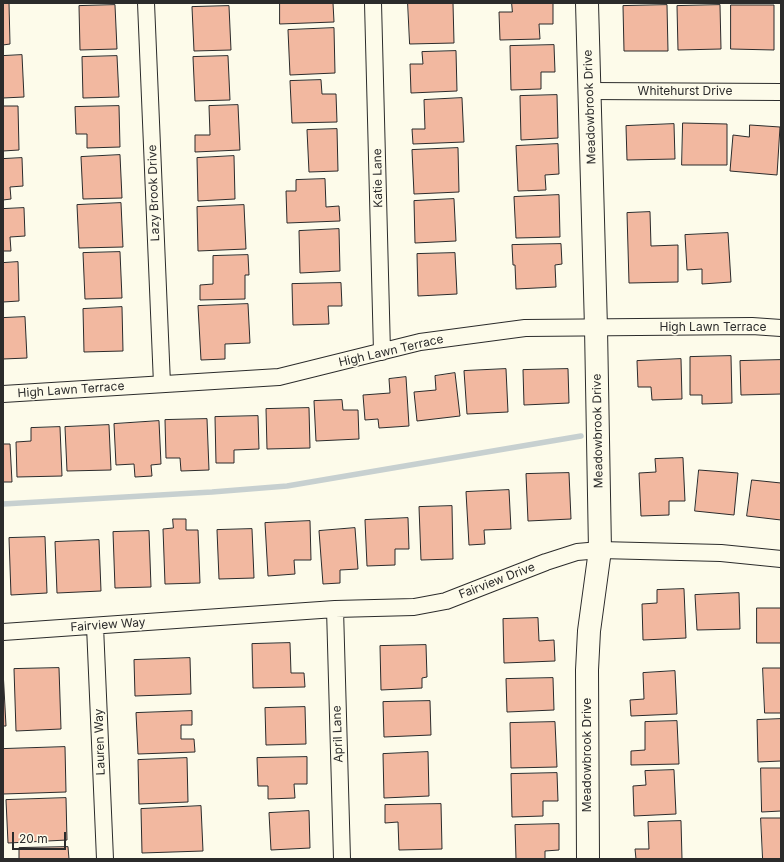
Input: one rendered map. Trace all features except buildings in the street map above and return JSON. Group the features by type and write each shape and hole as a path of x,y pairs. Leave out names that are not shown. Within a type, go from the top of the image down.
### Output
{"street":[{"name":"Lazy Brook Drive","path":"146,3 162,384"},
{"name":"Katie Lane","path":"373,3 382,352"},
{"name":"Meadowbrook Drive","path":"587,3 596,328 600,550 589,632 587,670 588,859"},
{"name":"Whitehurst Drive","path":"589,91 781,92"},
{"name":"High Lawn Terrace","path":"3,394 279,377 420,342 525,328 752,326 781,328"},
{"name":"Fairview Drive","path":"213,618 335,609 414,607 446,601 546,562 577,552 600,550 722,552 781,558"},
{"name":"April Lane","path":"335,609 342,859"},
{"name":"Fairview Way","path":"3,632 213,618"},
{"name":"Lauren Way","path":"95,626 105,859"}],"waterway":[{"path":"3,504 212,492 287,486 581,436"}]}
